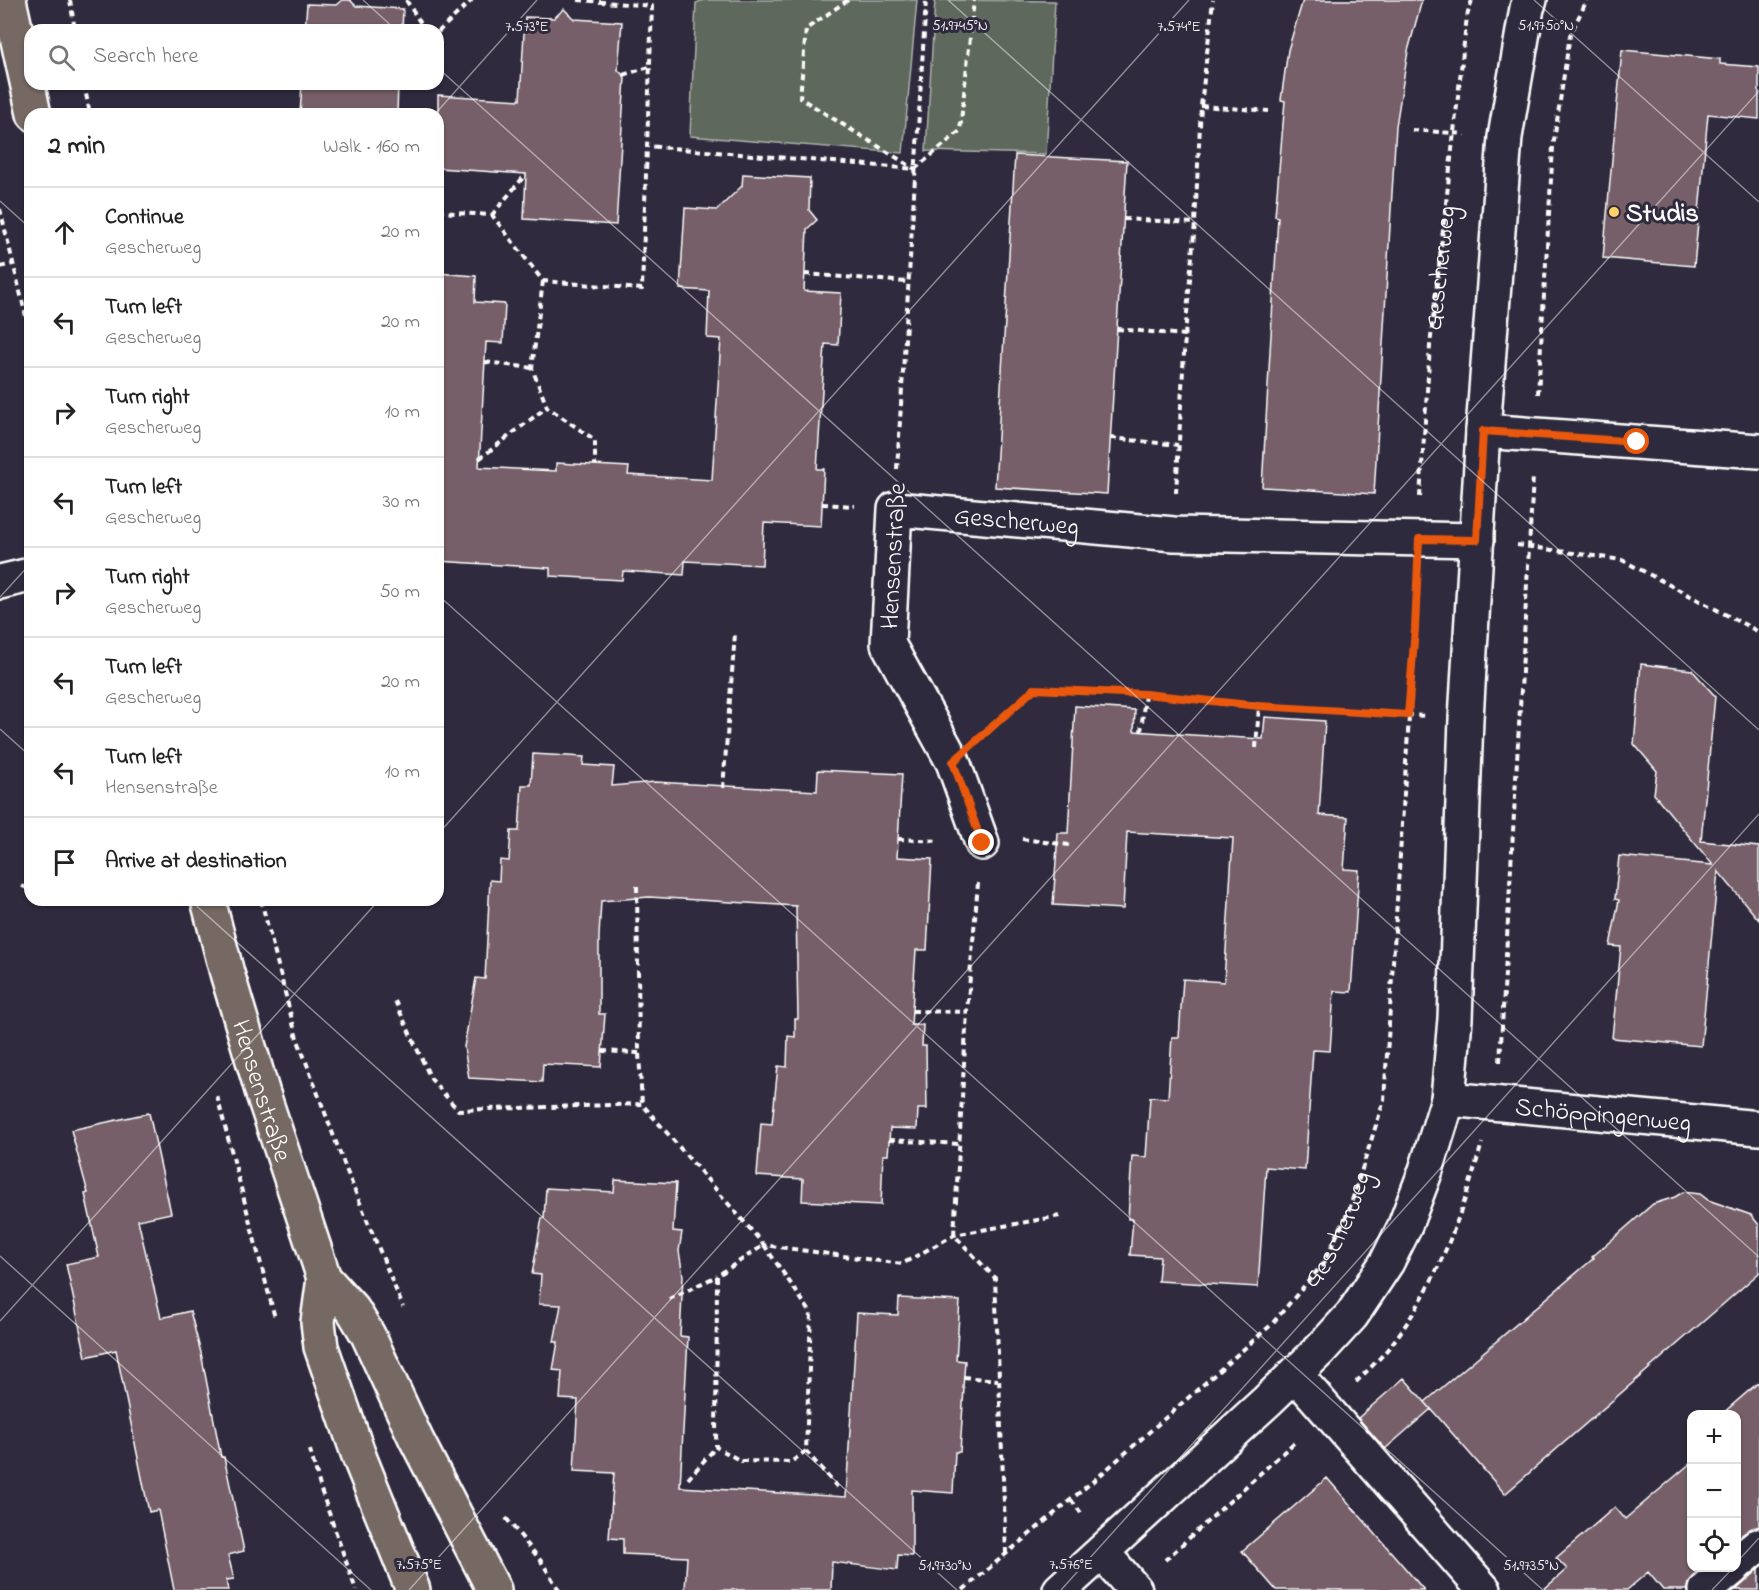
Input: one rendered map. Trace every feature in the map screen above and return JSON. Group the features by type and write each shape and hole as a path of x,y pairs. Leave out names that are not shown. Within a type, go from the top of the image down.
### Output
{"main road":[{"path":"9,0 24,68"},
{"path":"29,90 33,108"},
{"name":"Hensenstraße","path":"210,906 263,1094 324,1278 353,1310 368,1335 416,1439 494,1590"},
{"name":"Hensenstraße","path":"324,1278 318,1322 321,1347 360,1459 413,1590"}],"street":[{"path":"1060,1590 1295,1374 1352,1315 1387,1262 1404,1228 1426,1170 1448,1099 1455,1019 1466,719 1483,431 1505,137 1530,0"},
{"path":"1483,431 1759,451"},
{"name":"Gescherweg","path":"895,509 1174,534 1477,540"},
{"name":"Hensenstraße","path":"895,509 888,644 953,762 982,843"},
{"path":"0,582 24,576"},
{"name":"Schöppingenweg","path":"1448,1099 1759,1128"},
{"path":"1295,1374 1484,1590"},
{"path":"1741,1561 1759,1545"},
{"path":"1102,1552 1135,1590"},
{"path":"1706,1590 1728,1572"}],"path":[{"path":"70,0 74,24"},
{"path":"406,0 422,24"},
{"path":"444,26 472,0"},
{"path":"543,281 642,289 652,6 578,0"},
{"path":"848,0 806,28 800,98 915,170"},
{"name":"Hensenstraße","path":"895,509 907,282 926,0"},
{"path":"647,146 915,170 960,131 974,0"},
{"path":"1174,534 1201,106 1213,0"},
{"name":"Gescherweg","path":"963,1590 1098,1477 1271,1325 1323,1264 1349,1210 1384,1100 1415,629 1418,516 1430,346 1467,16 1472,0"},
{"path":"1517,754 1553,147 1570,35 1587,0"},
{"path":"623,75 650,67"},
{"path":"85,90 89,108"},
{"path":"1201,106 1269,111"},
{"path":"492,215 526,174"},
{"path":"0,209 24,309"},
{"path":"444,212 492,215 543,281 532,368 547,407 595,440 595,465"},
{"path":"1123,219 1195,223"},
{"path":"0,267 13,264"},
{"path":"805,273 907,282"},
{"path":"1117,329 1185,335"},
{"path":"485,362 532,368"},
{"path":"480,459 547,407"},
{"path":"1111,438 1178,445"},
{"path":"1477,540 1622,560 1759,633"},
{"path":"723,788 735,634"},
{"path":"953,762 1034,689 1145,694 1259,706 1466,719"},
{"path":"1141,732 1145,694"},
{"path":"1256,748 1259,706"},
{"path":"982,843 967,1012 954,1235 995,1278 1006,1554"},
{"path":"637,886 639,1053 642,1104 764,1245 811,1313 806,1451 838,1488"},
{"path":"263,906 297,1035 346,1169 407,1317"},
{"path":"395,1001 431,1079 458,1110 642,1104"},
{"path":"912,1011 967,1012"},
{"path":"602,1051 639,1053"},
{"path":"217,1096 276,1322"},
{"path":"889,1140 959,1144"},
{"path":"669,1299 717,1276 764,1245 902,1264 954,1235 1060,1216"},
{"path":"688,1479 716,1447 717,1276"},
{"path":"963,1377 998,1380"},
{"path":"309,1445 321,1490 356,1590"},
{"path":"716,1447 741,1461 791,1462 806,1451"},
{"path":"501,1511 541,1561 559,1590"}],"green space":[{"path":"704,0 917,0 903,153 690,136 696,3"},
{"path":"935,0 1055,1 1046,154 926,151"}],"building":[{"path":"342,0 350,0 356,6 403,9 402,24 305,24 307,4 336,5"},
{"path":"1303,0 1422,0 1408,51 1396,126 1374,494 1262,487 1278,217 1275,216 1285,101 1281,100 1288,50"},
{"path":"564,9 574,19 622,22 618,70 625,77 616,225 524,219 526,174 444,168 444,108 438,108 438,95 520,100 525,17 554,18"},
{"path":"1622,50 1720,59 1720,64 1759,67 1759,119 1708,114 1694,266 1603,258"},
{"path":"302,90 398,90 397,108 300,108"},
{"path":"1015,155 1127,161 1107,494 995,487"},
{"path":"743,174 810,178 809,210 817,220 807,229 804,291 841,293 838,345 825,344 817,469 824,469 821,526 764,523 762,565 685,561 684,575 623,571 622,580 550,576 550,568 444,561 444,273 476,276 475,302 505,304 503,343 486,342 479,467 556,471 556,463 629,467 628,475 712,480 721,339 707,338 709,291 680,289 685,208 717,210 742,186"},
{"path":"1641,664 1692,670 1715,696 1701,841 1759,847 1759,920 1718,871 1701,1046 1612,1038 1621,947 1610,946 1619,900 1615,899 1619,856 1713,865 1654,794 1657,771 1634,744"},
{"path":"1075,706 1135,710 1134,731 1192,735 1263,739 1265,717 1325,721 1319,815 1348,817 1344,869 1359,870 1351,992 1334,991 1330,1051 1313,1050 1305,1170 1266,1167 1258,1287 1158,1281 1160,1257 1130,1255 1133,1219 1128,1219 1132,1156 1146,1157 1150,1097 1168,1098 1172,1037 1179,1037 1183,979 1224,982 1233,838 1127,832 1123,909 1053,905 1058,833 1068,833"},
{"path":"533,754 584,757 583,765 614,767 612,786 655,782 817,791 818,770 902,774 897,857 932,859 927,950 916,950 911,1025 923,1025 922,1046 926,1046 927,1109 918,1109 917,1129 890,1128 888,1155 883,1155 881,1205 802,1201 803,1179 757,1176 761,1123 772,1124 778,1066 787,1067 788,1036 795,1037 795,1019 798,1019 796,906 649,897 601,901 599,1014 605,1014 601,1067 543,1064 542,1082 469,1078 464,1047 476,978 485,979 490,880 499,881 500,860 509,861 511,831 519,831 522,785 531,785"},
{"path":"149,1113 171,1213 138,1220 161,1318 190,1311 201,1353 221,1457 224,1457 244,1551 228,1555 234,1579 226,1580 228,1590 174,1590 158,1510 149,1512 116,1350 86,1357 66,1264 99,1257 85,1194 88,1193 71,1130"},
{"path":"615,1180 676,1183 673,1231 682,1232 679,1251 683,1276 680,1336 688,1337 680,1487 846,1497 857,1313 898,1315 899,1298 960,1301 956,1360 965,1361 960,1452 955,1452 953,1493 912,1490 912,1556 898,1555 897,1570 832,1562 831,1590 685,1590 687,1557 623,1554 623,1539 609,1538 614,1473 574,1471 578,1400 560,1399 562,1371 553,1370 558,1342 554,1342 561,1305 539,1304 541,1275 532,1274 542,1218 544,1218 546,1188 614,1192"},
{"path":"1683,1192 1700,1194 1708,1200 1751,1215 1759,1225 1759,1273 1505,1494 1425,1402 1594,1258 1592,1257 1653,1204"},
{"path":"1404,1378 1431,1409 1385,1449 1358,1418"},
{"path":"1759,1382 1759,1527 1748,1530 1741,1536 1741,1410 1727,1410"},
{"path":"1687,1466 1687,1572 1700,1572 1689,1583 1688,1590 1663,1590 1648,1572 1627,1590 1543,1590 1567,1569 1556,1558 1615,1507 1625,1519"},
{"path":"1327,1478 1424,1590 1276,1590 1242,1551"},
{"path":"1759,1569 1759,1590 1736,1590 1748,1579"}],"place":[{"name":"Studis","path":"1614,212"}],"route":[{"path":"982,843 953,762 1034,689 1145,694 1259,706 1408,715 1419,539 1477,540 1483,431 1637,442"}]}
